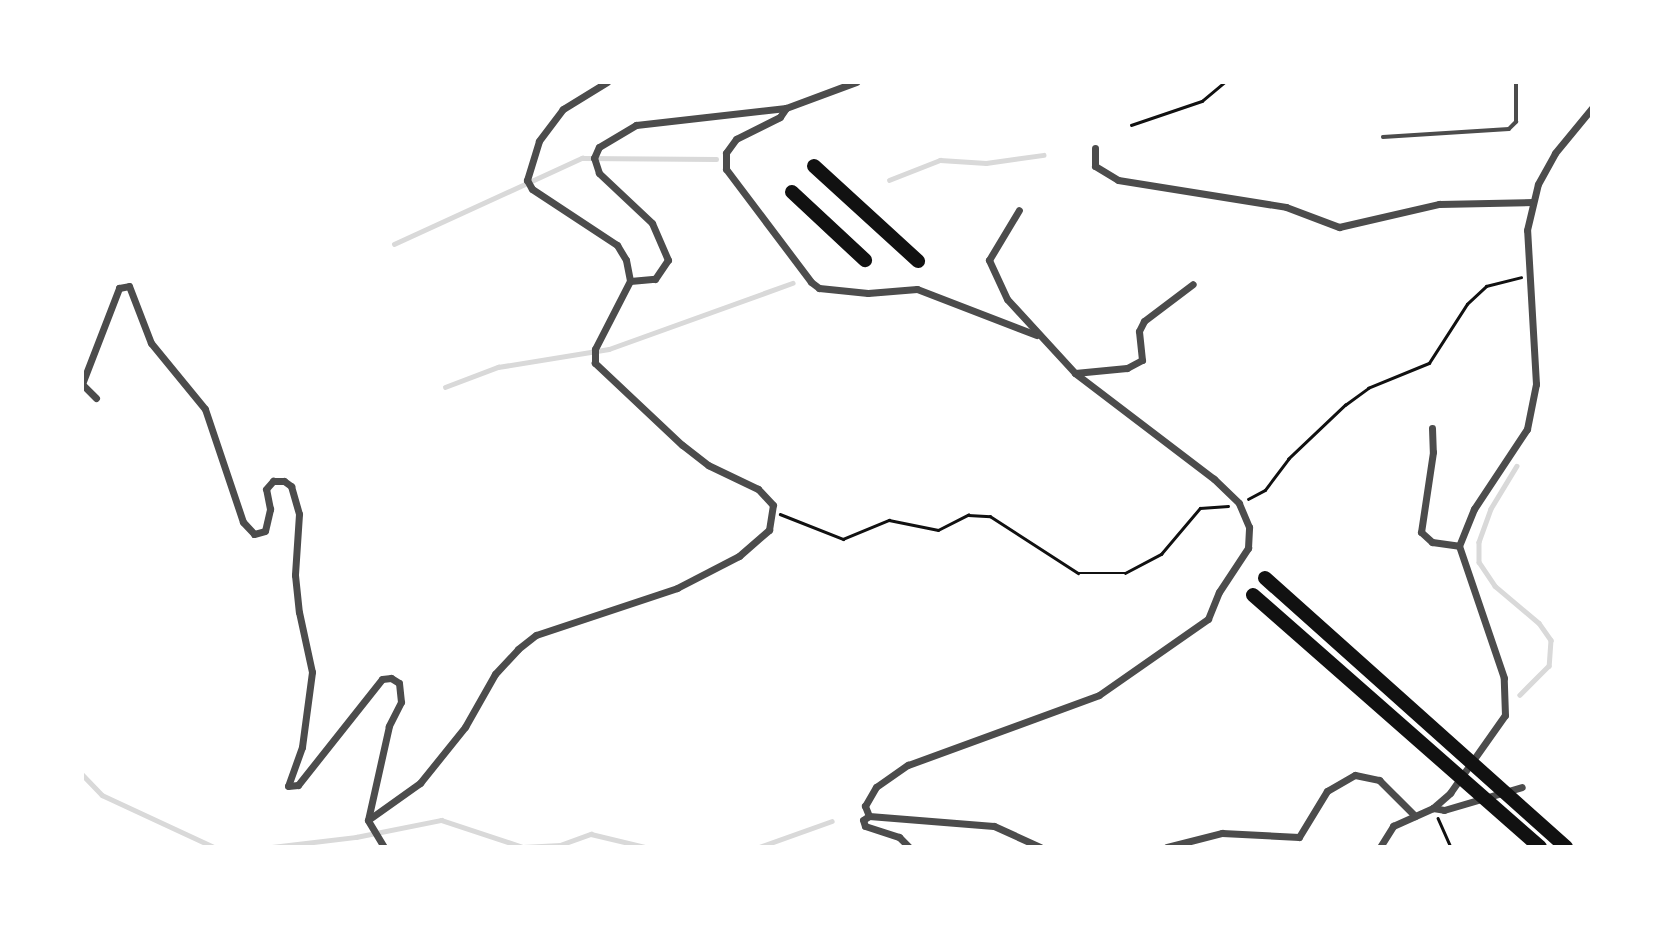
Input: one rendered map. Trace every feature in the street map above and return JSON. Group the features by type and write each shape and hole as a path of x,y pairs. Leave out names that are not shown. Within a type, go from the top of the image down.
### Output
{"highway":[{"path":"814,166 918,261"},
{"path":"792,192 865,260"},
{"path":"1265,578 1566,847"},
{"path":"1253,595 1540,847"}],"street":[{"path":"368,820 420,783 465,727 495,674 527,642 677,588 739,556 761,540 774,512 758,489 708,465 682,445 595,363 595,349 629,281 626,260 617,245 532,189 527,180 539,141 563,109 607,82"},
{"path":"629,281 655,278 668,260 652,223 599,173 594,158 599,147 636,125 786,108 856,82"},
{"path":"786,108 780,117 736,139 726,153 726,169 811,282 819,288 868,293 924,290 1040,337"},
{"path":"1435,809 1457,784 1505,715 1504,678 1459,547 1474,509 1527,429 1536,384 1527,276 1527,230 1533,202 1555,153 1592,108"},
{"path":"1095,148 1095,166 1118,180 1286,206 1339,227 1439,204 1533,202"},
{"path":"869,816 865,806 876,788 908,765 1099,695 1208,619 1220,592 1248,548 1249,527 1239,503 1214,479 1075,373 1007,299 989,260 1019,210"},
{"path":"1075,373 1127,368 1142,360 1139,331 1144,321 1193,284"},
{"path":"96,398 82,384 119,288 129,286 151,343 205,409 243,522 254,534 265,531 270,509 266,489 273,481 284,481 291,486 299,514 295,575 299,612 312,672 302,747 288,786 298,785 383,679 391,678 399,683 401,702 390,726 368,820 384,847"},
{"path":"1432,428 1433,452 1421,532 1432,542 1459,547"},
{"path":"1167,847 1222,833 1299,837 1327,790 1356,775 1378,780 1415,816"},
{"path":"1380,847 1393,826 1415,816 1522,787"},
{"path":"909,847 899,837 864,826 863,820 869,816 994,826 1040,847"}],"lane":[{"path":"1383,137 1509,128 1516,122 1516,82"}],"path":[{"path":"1131,125 1202,101 1225,82"},
{"path":"774,512 843,539 889,520 938,530 968,515 990,516 1078,573 1125,573 1161,554 1200,508 1239,503 1265,491 1296,450 1353,399 1429,363 1467,304 1486,286 1527,276"},
{"path":"1435,809 1451,847"}],"waterway":[{"path":"889,180 940,160 986,163 1043,155"},
{"path":"394,244 582,158 716,159"},
{"path":"445,387 498,367 609,349 792,283"},
{"path":"1517,466 1491,509 1479,542 1479,562 1495,586 1539,623 1551,640 1549,666 1520,695"},
{"path":"82,774 102,795 214,847"},
{"path":"272,847 356,837 441,820 523,847 560,845 591,834 645,847"},
{"path":"759,847 832,821"}]}
